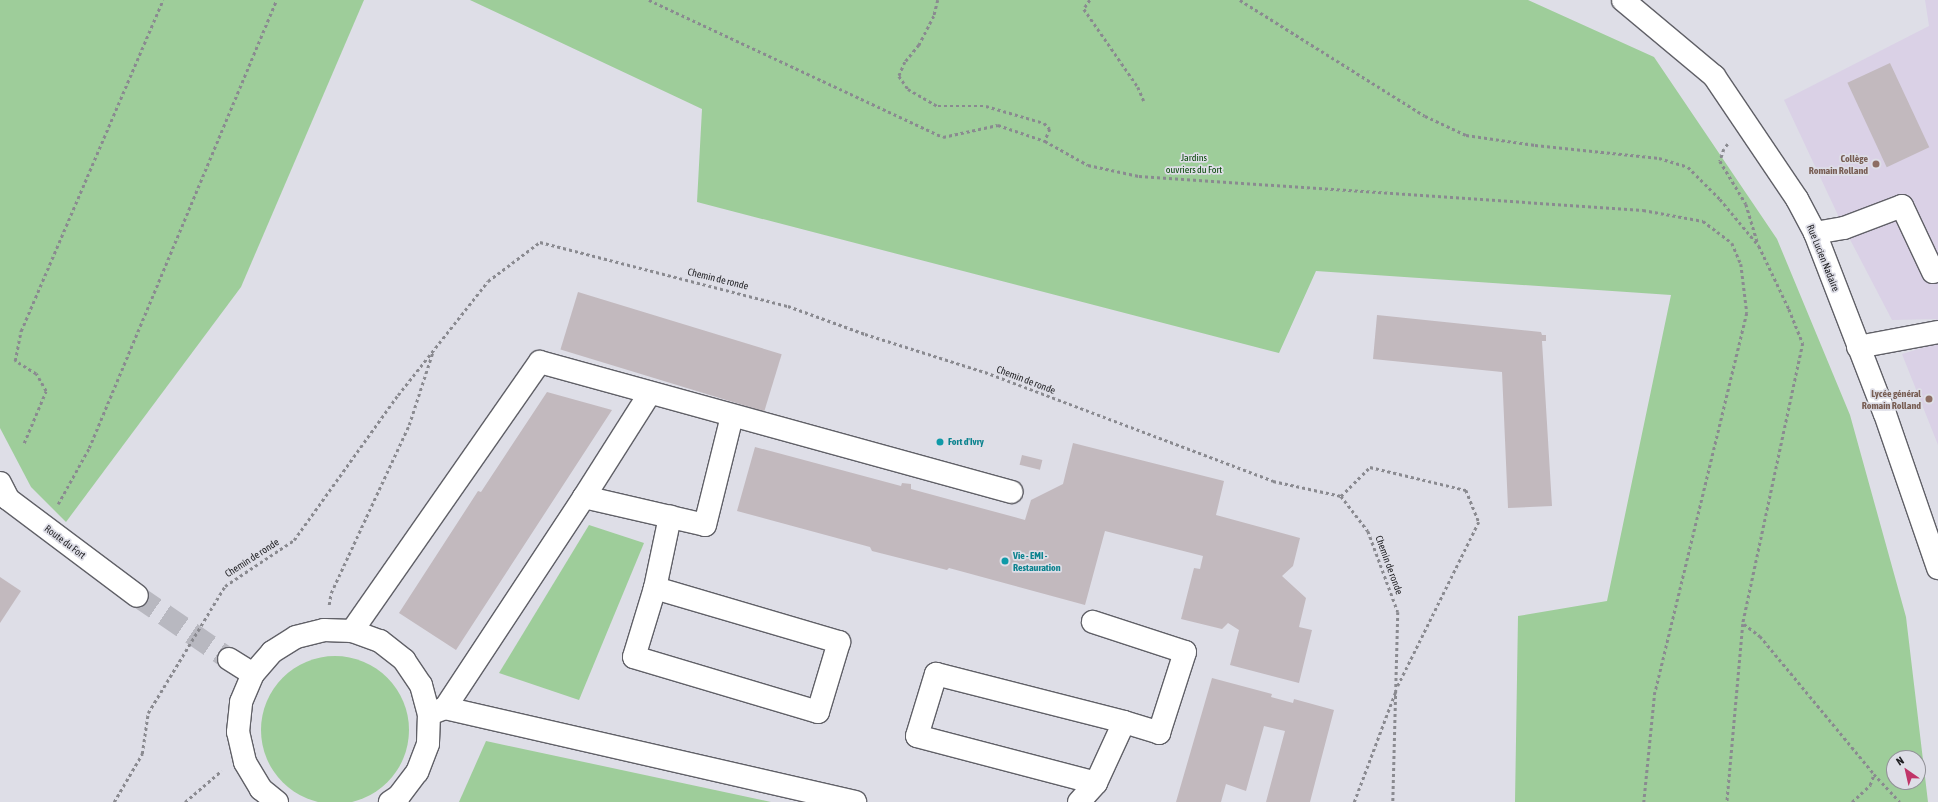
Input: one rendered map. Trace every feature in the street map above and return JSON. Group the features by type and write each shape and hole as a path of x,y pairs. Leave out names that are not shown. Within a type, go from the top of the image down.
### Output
{"street":[{"name":"Rue Lucien Nadaire","path":"1623,0 1714,76 1797,199 1815,233 1885,414 1938,568"},
{"path":"1815,233 1844,228 1902,206 1933,272"},
{"path":"1858,347 1938,332"},
{"path":"352,631 540,362 1011,492"},
{"path":"390,802 399,796 417,772 428,744 437,711 584,497 650,393"},
{"path":"584,497 705,525 732,416"},
{"name":"Route du Fort","path":"0,482 8,499 137,596"},
{"path":"655,588 839,642 818,712 634,657 655,588 670,517"},
{"path":"1093,622 1185,652 1159,733 1124,722 936,674 917,736 1096,783"},
{"path":"277,802 261,789 245,762 238,732 240,702 253,674 272,652 296,637 324,630 352,631 380,641 404,660 437,711 855,802"},
{"path":"229,659 253,674"},
{"path":"1079,802 1096,783 1124,722"}],"path":[{"path":"24,443 46,391 36,374 15,361 21,331 164,0"},
{"path":"44,526 89,448 276,0"},
{"path":"649,0 943,136 998,125 1045,141 1088,165 1140,176 1643,210 1703,221 1732,243 1741,264 1747,313 1655,692 1644,802"},
{"path":"938,0 934,16 919,45 905,62 899,76 908,89 938,106 986,106 1044,123 1050,129 1045,141"},
{"path":"1090,0 1084,9 1138,87 1144,101"},
{"path":"1240,0 1425,116 1466,135 1535,145 1659,158 1688,167 1720,199 1759,246"},
{"path":"1727,802 1743,624 1803,343 1789,308 1759,246 1746,204 1720,161 1724,150 1746,123"},
{"name":"Chemin de ronde","path":"114,802 142,754 148,713 224,586 294,540 398,395 488,281 540,242 788,306 865,334 985,372 1273,481 1341,496 1368,531 1398,612 1398,687 1393,802"},
{"name":"Chemin de ronde","path":"324,630 331,593 409,426 434,348"},
{"path":"1341,496 1370,468 1466,490 1479,522 1398,687 1354,802"},
{"path":"1743,624 1760,636 1874,774 1900,802"},
{"path":"185,802 243,753"},
{"path":"1852,802 1870,785 1874,774"}],"shaded area":[{"name":"Collège Romain Rolland","path":"1925,0 1938,0 1938,445 1902,354 1935,344 1936,319 1892,320 1844,228 1784,100 1929,26"}],"green space":[{"path":"0,0 364,0 241,287 66,522 31,487 0,428"},
{"name":"Jardins ouvriers du Fort","path":"470,0 1528,0 1654,57 1777,239 1850,415 1906,617 1922,750 1886,750 1886,790 1926,790 1926,785 1928,802 1515,802 1518,616 1607,601 1671,295 1316,271 1279,353 697,202 702,109"},
{"path":"589,525 644,543 579,700 499,673"},
{"path":"342,656 357,659 376,668 392,683 397,689 406,708 409,730 406,752 400,765 397,771 382,787 376,792 357,801 342,804 328,804 313,801 294,792 273,771 262,744 261,723 264,708 273,689 294,668 321,657"},
{"path":"486,741 771,802 459,802"}],"building":[{"path":"1890,63 1929,147 1887,167 1847,83"},
{"path":"578,292 782,354 764,412 560,349"},
{"path":"1377,315 1541,332 1542,335 1546,335 1546,341 1542,341 1552,506 1508,508 1502,372 1373,359"},
{"path":"547,392 612,410 456,650 399,613 478,491 481,492"},
{"name":"Vie - EMI - Restauration","path":"1073,443 1224,481 1216,515 1300,538 1293,566 1282,576 1306,598 1299,627 1312,630 1299,683 1230,665 1239,630 1228,623 1222,629 1181,619 1194,568 1200,569 1203,556 1105,531 1085,605 949,568 947,570 872,551 870,547 737,511 755,447 901,486 902,483 911,484 911,489 1025,520 1031,500 1063,484"},
{"path":"1022,455 1042,460 1040,470 1020,465"},
{"path":"0,577 21,591 0,623"},
{"path":"1212,678 1272,694 1271,697 1293,703 1294,699 1334,710 1310,802 1266,802 1285,731 1264,726 1246,791 1226,784 1221,802 1176,802"}],"tunnel":[{"path":"137,596 229,659"}],"place":[{"name":"Collège Romain Rolland","path":"1876,164"},
{"name":"Lycée général Romain Rolland","path":"1929,399"},
{"name":"Fort d'Ivry","path":"940,442"},
{"name":"Vie - EMI - Restauration","path":"1005,561"}]}
